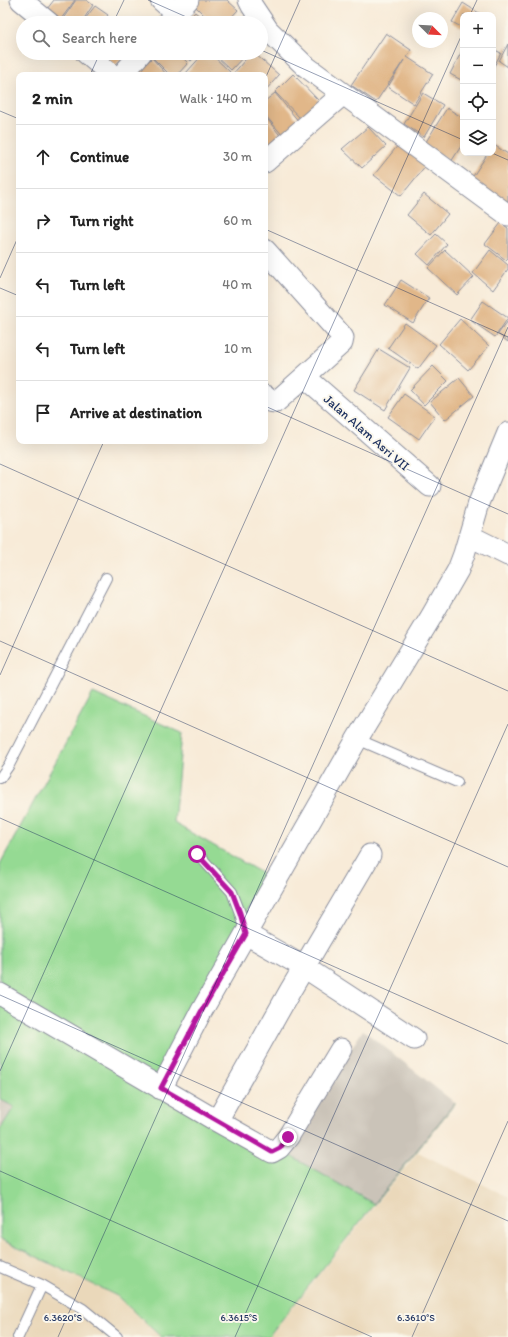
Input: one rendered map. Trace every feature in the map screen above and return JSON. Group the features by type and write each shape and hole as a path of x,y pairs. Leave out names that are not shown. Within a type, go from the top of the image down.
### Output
{"street":[{"path":"21,0 40,16"},
{"path":"249,0 259,16"},
{"path":"268,30 304,65 508,215"},
{"path":"94,60 108,72"},
{"path":"125,72 135,60"},
{"path":"268,159 343,94"},
{"path":"268,253 343,338 342,343 276,402 269,402 268,400"},
{"name":"Jalan Alam Asri VII","path":"305,377 430,486"},
{"path":"161,1088 201,1012 357,739 458,570 470,536 479,503 508,434"},
{"path":"470,536 508,555"},
{"path":"217,1121 304,967 370,855"},
{"path":"246,934 304,967 414,1038"},
{"path":"0,994 272,1152 280,1148 288,1137 341,1049"}],"lane":[{"path":"0,778 9,765 106,578"},
{"path":"357,739 457,782"},
{"path":"197,854 232,892 246,934"},
{"path":"0,1267 42,1284 83,1309 117,1337"},
{"path":"18,1337 42,1284"}],"shaded area":[{"path":"363,1030 455,1103 374,1205 285,1153"},
{"path":"0,1099 14,1107 0,1130"},
{"path":"418,1152 508,1197 508,1337 269,1337"},
{"path":"0,1240 116,1296 160,1337 0,1337"}],"green space":[{"path":"93,693 182,733 174,823 267,876 154,1081 374,1204 455,1103 268,1337 161,1337 117,1296 0,1239 0,1130 14,1107 0,1099 0,864"}],"building":[{"path":"54,0 75,0 63,16 57,16 47,9"},
{"path":"76,0 86,0 93,5 86,16 65,16"},
{"path":"199,0 227,0 238,10 232,16 205,16 194,5"},
{"path":"463,3 477,12 460,12 460,26 452,22"},
{"path":"95,6 108,15 107,16 87,16"},
{"path":"195,12 200,16 191,16"},
{"path":"386,33 411,50 407,57 433,74 414,104 388,87 404,60 376,102 351,85"},
{"path":"508,44 508,67 499,61"},
{"path":"496,50 501,53 496,62"},
{"path":"460,55 460,79 450,74"},
{"path":"108,60 120,60 114,67"},
{"path":"150,60 154,60 164,72 137,72"},
{"path":"155,60 185,60 188,63 180,72 167,72"},
{"path":"198,60 217,60 230,72 187,72"},
{"path":"220,60 240,60 231,70"},
{"path":"245,60 262,60 279,75 268,88 268,72 235,72"},
{"path":"293,74 319,101 301,119 275,92"},
{"path":"275,93 300,123 284,137 268,118 268,99"},
{"path":"423,93 443,105 424,137 404,124"},
{"path":"447,108 460,116 460,148 451,162 424,145"},
{"path":"268,120 282,138 268,149"},
{"path":"368,127 386,146 362,168 342,149"},
{"path":"399,144 426,165 401,196 374,175"},
{"path":"496,146 508,154 508,206 470,181 486,156 496,156"},
{"path":"424,194 448,214 431,235 407,215"},
{"path":"501,223 508,228 508,258 506,260 485,244"},
{"path":"436,234 447,244 429,265 417,254"},
{"path":"445,250 474,277 457,295 428,268"},
{"path":"490,250 508,265 508,269 493,290 473,273"},
{"path":"401,280 429,298 413,323 385,305"},
{"path":"483,301 508,318 495,337 470,320"},
{"path":"460,319 489,346 468,370 439,344"},
{"path":"508,321 508,342 498,334"},
{"path":"405,323 436,345 418,369 388,348"},
{"path":"379,349 410,368 385,410 354,390"},
{"path":"433,366 448,381 424,405 410,390"},
{"path":"459,378 474,396 445,420 430,402"},
{"path":"404,394 435,416 419,439 388,417"}],"route":[{"path":"197,854 232,892 246,934 201,1012 161,1088 272,1152 280,1148 288,1137"}]}
